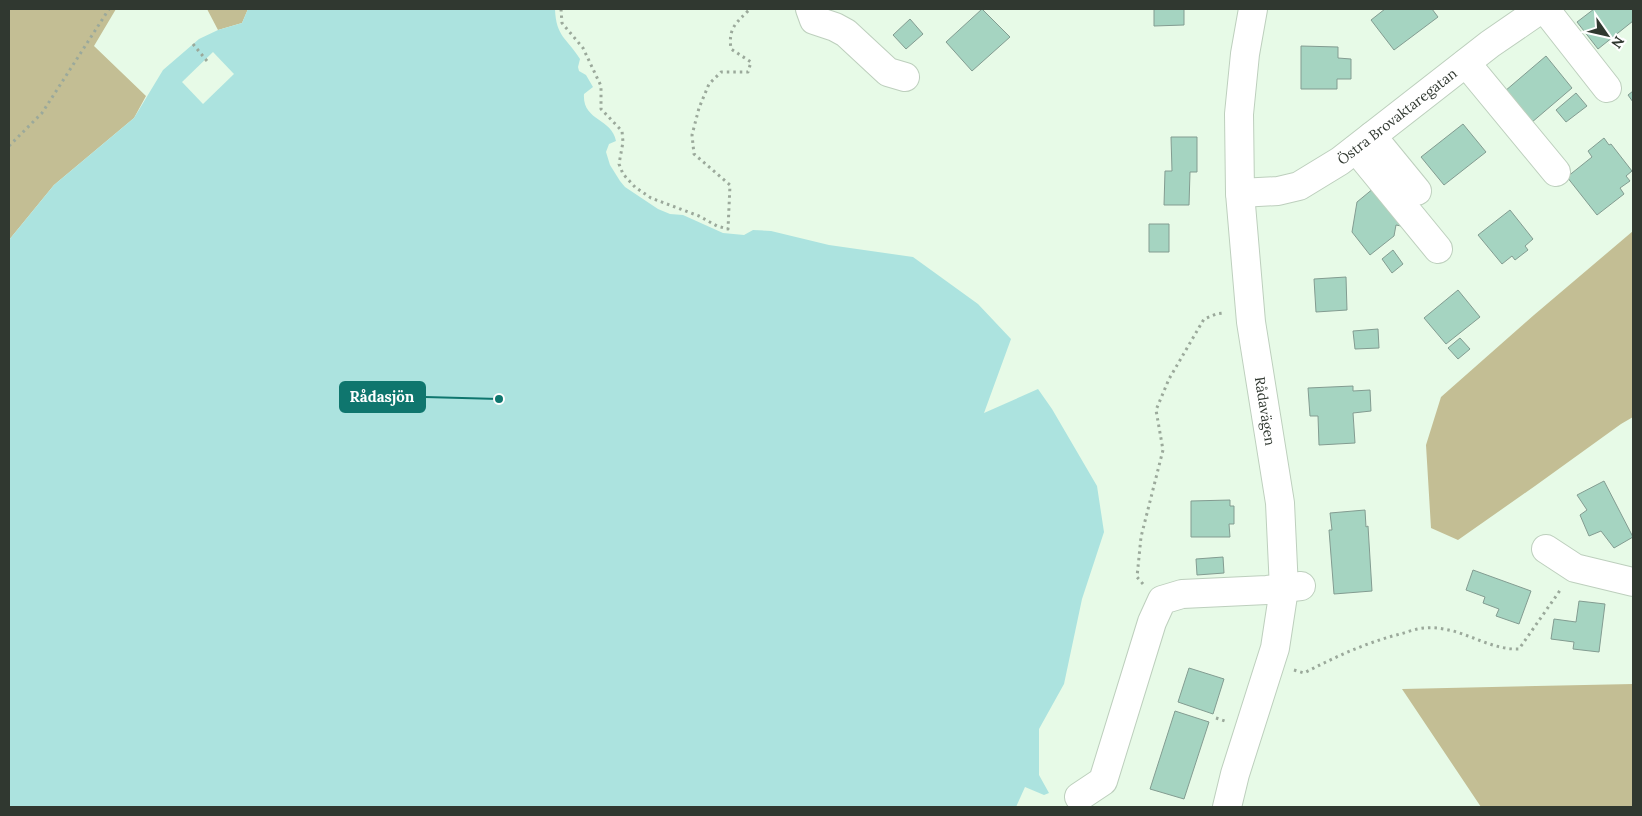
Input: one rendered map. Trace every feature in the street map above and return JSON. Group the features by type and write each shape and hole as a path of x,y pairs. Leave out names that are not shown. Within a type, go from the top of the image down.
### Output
{"street":[{"path":"810,9 814,20 846,33 888,72 905,77"},
{"name":"Rådavägen","path":"1226,807 1293,588 1251,322 1240,193 1239,114 1245,54 1253,9"},
{"path":"1543,9 1607,88"},
{"name":"Östra Brovaktaregatan","path":"1240,193 1278,191 1299,186 1340,161 1490,44 1543,9"},
{"path":"1466,63 1556,172"},
{"path":"1364,142 1417,191"},
{"path":"1364,142 1438,249"},
{"path":"1546,549 1575,568 1633,582"},
{"path":"1079,797 1104,781 1152,622 1162,600 1182,594 1293,588"}],"path":[{"path":"9,146 42,113 109,9"},
{"path":"561,9 562,23 583,48 600,86 601,109 622,131 623,142 618,164 623,174 635,187 651,198 728,229 730,185 694,154 692,135 699,108 709,84 721,72 748,72 751,62 731,50 729,38 733,26 750,9"},
{"path":"193,44 207,61"},
{"path":"1162,600 1146,588 1137,577 1141,537 1163,450 1156,410 1169,379 1204,319 1216,314 1228,313"},
{"path":"1288,668 1304,673 1363,645 1423,628 1454,632 1511,650 1519,649 1575,568"}],"shaded area":[{"path":"9,9 116,9 94,46 146,96 134,118 54,185 9,240"},
{"path":"207,9 248,9 242,23 218,30"},
{"path":"1633,231 1633,417 1458,540 1431,528 1426,445 1441,397"},
{"path":"1633,684 1633,807 1481,807 1402,689"}],"water":[{"path":"248,9 555,9 560,32 580,59 579,71 586,75 593,87 584,94 588,110 613,133 616,141 609,144 606,152 610,165 625,187 658,209 670,214 683,215 723,233 744,235 753,230 771,231 829,245 913,257 978,304 1011,339 984,413 1038,389 1052,409 1097,486 1104,532 1082,599 1064,684 1039,729 1039,775 1049,793 1044,795 1025,787 1016,807 9,807 9,240 54,185 134,118 163,70 199,39 218,30 242,23"}],"pier":[{"path":"213,52 234,74 203,104 182,82"}],"building":[{"path":"982,9 1010,37 972,71 946,42"},
{"path":"1154,9 1184,9 1184,25 1154,26"},
{"path":"1385,9 1432,9 1438,17 1394,50 1371,20"},
{"path":"1594,9 1633,9 1633,21 1598,49 1577,22"},
{"path":"910,19 923,34 906,49 893,35"},
{"path":"1301,46 1338,47 1338,58 1351,59 1351,79 1337,79 1337,89 1301,89"},
{"path":"1546,56 1572,88 1531,123 1505,91"},
{"path":"1633,91 1633,102 1628,95"},
{"path":"1576,93 1587,106 1566,122 1556,110"},
{"path":"1463,124 1486,152 1444,185 1421,157"},
{"path":"1171,137 1197,137 1197,172 1190,172 1189,205 1164,205 1165,171 1172,171"},
{"path":"1604,138 1632,171 1626,176 1630,181 1620,188 1624,194 1597,215 1567,177 1592,157 1588,151"},
{"path":"1380,183 1404,212 1401,226 1396,225 1394,236 1370,255 1352,232 1357,202"},
{"path":"1510,210 1533,239 1525,246 1528,250 1515,260 1512,256 1502,264 1478,235"},
{"path":"1149,224 1169,224 1169,252 1149,252"},
{"path":"1393,250 1403,264 1392,273 1382,259"},
{"path":"1346,277 1347,310 1316,312 1314,279"},
{"path":"1458,290 1480,317 1446,344 1424,318"},
{"path":"1378,329 1379,348 1355,349 1353,331"},
{"path":"1460,338 1470,349 1458,359 1448,348"},
{"path":"1353,386 1353,391 1370,390 1371,411 1353,413 1355,443 1319,445 1318,416 1310,416 1308,388"},
{"path":"1604,481 1633,537 1614,548 1601,531 1589,536 1580,515 1587,510 1577,495"},
{"path":"1230,500 1230,506 1234,506 1234,524 1229,524 1230,537 1191,537 1191,501"},
{"path":"1365,510 1366,527 1368,526 1372,591 1334,594 1329,530 1332,530 1330,513"},
{"path":"1223,557 1224,573 1197,575 1196,559"},
{"path":"1473,570 1531,591 1519,624 1496,616 1499,609 1483,603 1485,597 1466,590"},
{"path":"1579,601 1605,604 1599,652 1573,649 1574,642 1551,639 1554,619 1576,622"},
{"path":"1189,668 1224,679 1213,714 1178,702"},
{"path":"1175,711 1209,722 1184,799 1150,789"}],"place":[{"name":"Rådasjön","path":"499,399"}]}
